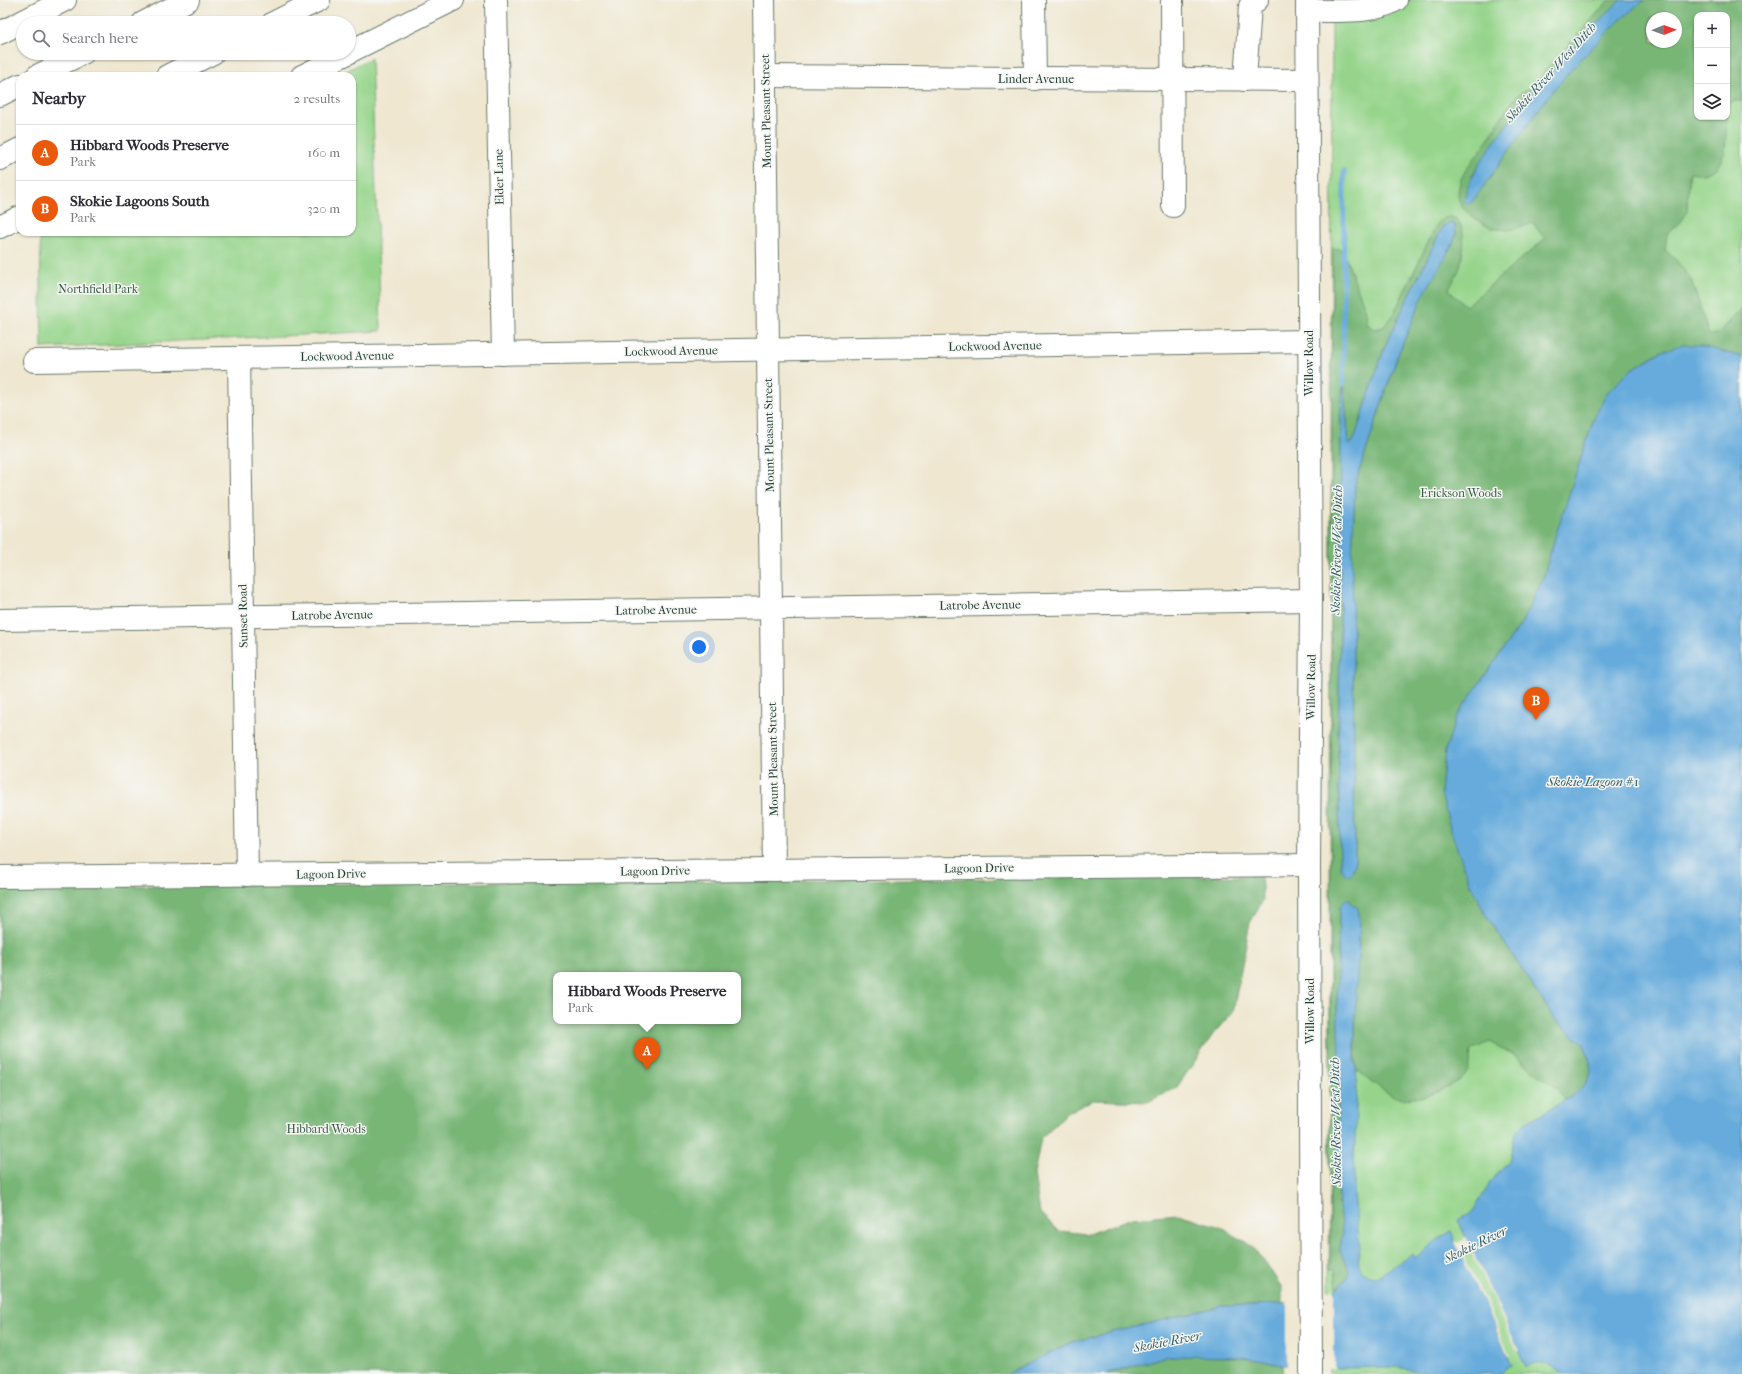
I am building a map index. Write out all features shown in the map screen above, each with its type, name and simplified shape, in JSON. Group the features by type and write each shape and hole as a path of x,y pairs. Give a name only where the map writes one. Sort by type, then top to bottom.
{"main road":[{"path":"33,16 65,0"},
{"path":"157,16 188,0"},
{"path":"287,16 320,0"},
{"path":"356,49 453,0"},
{"name":"Elder Lane","path":"496,0 502,354"},
{"name":"Mount Pleasant Street","path":"764,0 774,870"},
{"path":"1034,0 1035,79"},
{"path":"1172,0 1173,206"},
{"path":"1245,80 1250,6 1257,0"},
{"path":"1307,6 1375,8 1389,4 1396,0"},
{"name":"Willow Road","path":"1307,6 1312,600 1309,865 1311,1374"},
{"path":"0,33 16,25"},
{"path":"45,72 69,60"},
{"path":"175,72 199,60"},
{"path":"310,72 334,60"},
{"name":"Linder Avenue","path":"765,76 1307,80"},
{"path":"0,95 16,87"},
{"path":"0,159 16,151"},
{"path":"0,228 16,220"},
{"name":"Lockwood Avenue","path":"34,360 1309,341"},
{"name":"Sunset Road","path":"239,358 247,875"},
{"name":"Latrobe Avenue","path":"0,620 1312,600"},
{"name":"Lagoon Drive","path":"0,877 1309,865"}],"green space":[{"path":"1332,0 1742,0 1742,1374 1329,1374"},
{"name":"Erickson Woods","path":"1609,0 1621,0 1552,72 1508,124 1472,175 1472,202 1550,94 1576,64 1619,21 1644,0 1742,0 1742,101 1735,100 1730,103 1730,12 1694,12 1694,120 1727,120 1725,152 1717,168 1704,174 1690,172 1687,211 1680,222 1667,234 1665,250 1674,258 1691,279 1709,335 1718,334 1742,308 1742,357 1701,346 1660,352 1629,371 1607,393 1594,418 1543,579 1521,624 1457,715 1445,751 1441,793 1469,882 1488,918 1556,1021 1584,1044 1590,1061 1591,1073 1586,1083 1574,1095 1565,1100 1557,1089 1511,1053 1489,1042 1471,1050 1468,1071 1456,1083 1447,1088 1416,1098 1407,1099 1394,1097 1383,1090 1356,1069 1355,1016 1360,920 1358,908 1352,904 1339,917 1337,1004 1339,1054 1337,1185 1342,1234 1340,1251 1349,1270 1348,1277 1337,1289 1335,1269 1330,1269 1332,248 1338,249 1344,253 1365,308 1368,325 1375,329 1383,327 1392,317 1437,224 1441,220 1448,217 1456,219 1460,223 1462,229 1464,243 1459,270 1448,290 1466,306 1545,239 1533,223 1506,230 1487,226 1465,210 1460,204 1458,195 1461,179 1470,164 1484,146 1505,111 1513,100 1522,92 1531,87","holes":["1451,223 1455,225 1456,234 1452,245 1423,295 1397,358 1355,484 1352,560 1355,864 1351,875 1346,875 1341,868 1340,855 1338,739 1340,653 1341,411 1343,383 1349,444 1352,443 1355,437 1385,346 1443,226"]},
{"name":"Northfield Park","path":"371,58 381,331 42,348 40,236 356,236 356,72 344,72"},
{"name":"Hibbard Woods","path":"1261,876 1263,900 1250,923 1233,1012 1214,1033 1177,1087 1148,1102 1093,1100 1067,1113 1041,1138 1034,1174 1040,1213 1059,1231 1088,1234 1132,1218 1178,1214 1218,1226 1248,1243 1266,1263 1282,1288 1282,1304 1222,1306 1072,1342 1007,1374 0,1374 0,887"},
{"path":"1167,1356 1243,1357 1282,1365 1283,1374 1106,1374"}],"water":[{"path":"1621,0 1644,0 1619,21 1576,64 1550,94 1472,202 1468,204 1464,202 1470,182 1484,156 1505,127 1556,66"},
{"path":"1451,223 1455,225 1456,234 1452,245 1423,296 1397,357 1355,484 1352,560 1355,864 1351,875 1346,875 1341,868 1340,855 1338,739 1340,653 1341,411 1343,379 1349,444 1352,443 1355,437 1385,346 1443,226"},
{"name":"Skokie Lagoon #1","path":"1683,344 1701,346 1742,357 1742,1374 1564,1374 1550,1365 1542,1363 1532,1364 1526,1367 1471,1248 1461,1253 1512,1364 1506,1367 1500,1374 1429,1374 1394,1367 1340,1368 1282,1365 1243,1357 1167,1356 1106,1374 1007,1374 1072,1342 1222,1306 1282,1304 1319,1299 1339,1287 1348,1277 1349,1270 1340,1251 1342,1234 1337,1185 1339,1054 1337,1004 1339,917 1340,906 1346,900 1350,900 1352,904 1358,908 1360,920 1355,1016 1357,1083 1354,1195 1360,1248 1357,1262 1362,1271 1367,1275 1373,1277 1381,1276 1384,1272 1413,1254 1415,1258 1440,1238 1451,1232 1457,1245 1467,1240 1458,1220 1470,1214 1476,1207 1490,1182 1509,1162 1515,1134 1525,1123 1574,1095 1586,1083 1591,1073 1590,1061 1584,1044 1556,1021 1488,918 1469,882 1450,828 1441,793 1445,751 1457,715 1521,624 1543,579 1594,418 1607,393 1629,371 1660,352"}],"pier":[{"path":"1464,1237 1466,1237 1519,1351 1517,1351 1470,1250 1463,1254 1510,1355 1508,1355 1455,1242 1457,1241 1458,1243 1465,1239"},
{"path":"1334,1288 1334,1369 1287,1367 1287,1301 1318,1297"}],"waterway":[{"path":"1343,384 1344,171"}],"place":[{"name":"Skokie Lagoons South","path":"1536,720"},
{"name":"Hibbard Woods Preserve","path":"647,1070"}],"water label":[{"name":"Skokie River West Ditch","path":"1550,72"},
{"name":"Skokie River West Ditch","path":"1336,550"},
{"name":"Skokie River West Ditch","path":"1335,1122"},
{"name":"Skokie River","path":"1475,1244"},
{"name":"Skokie River","path":"1167,1341"}]}
